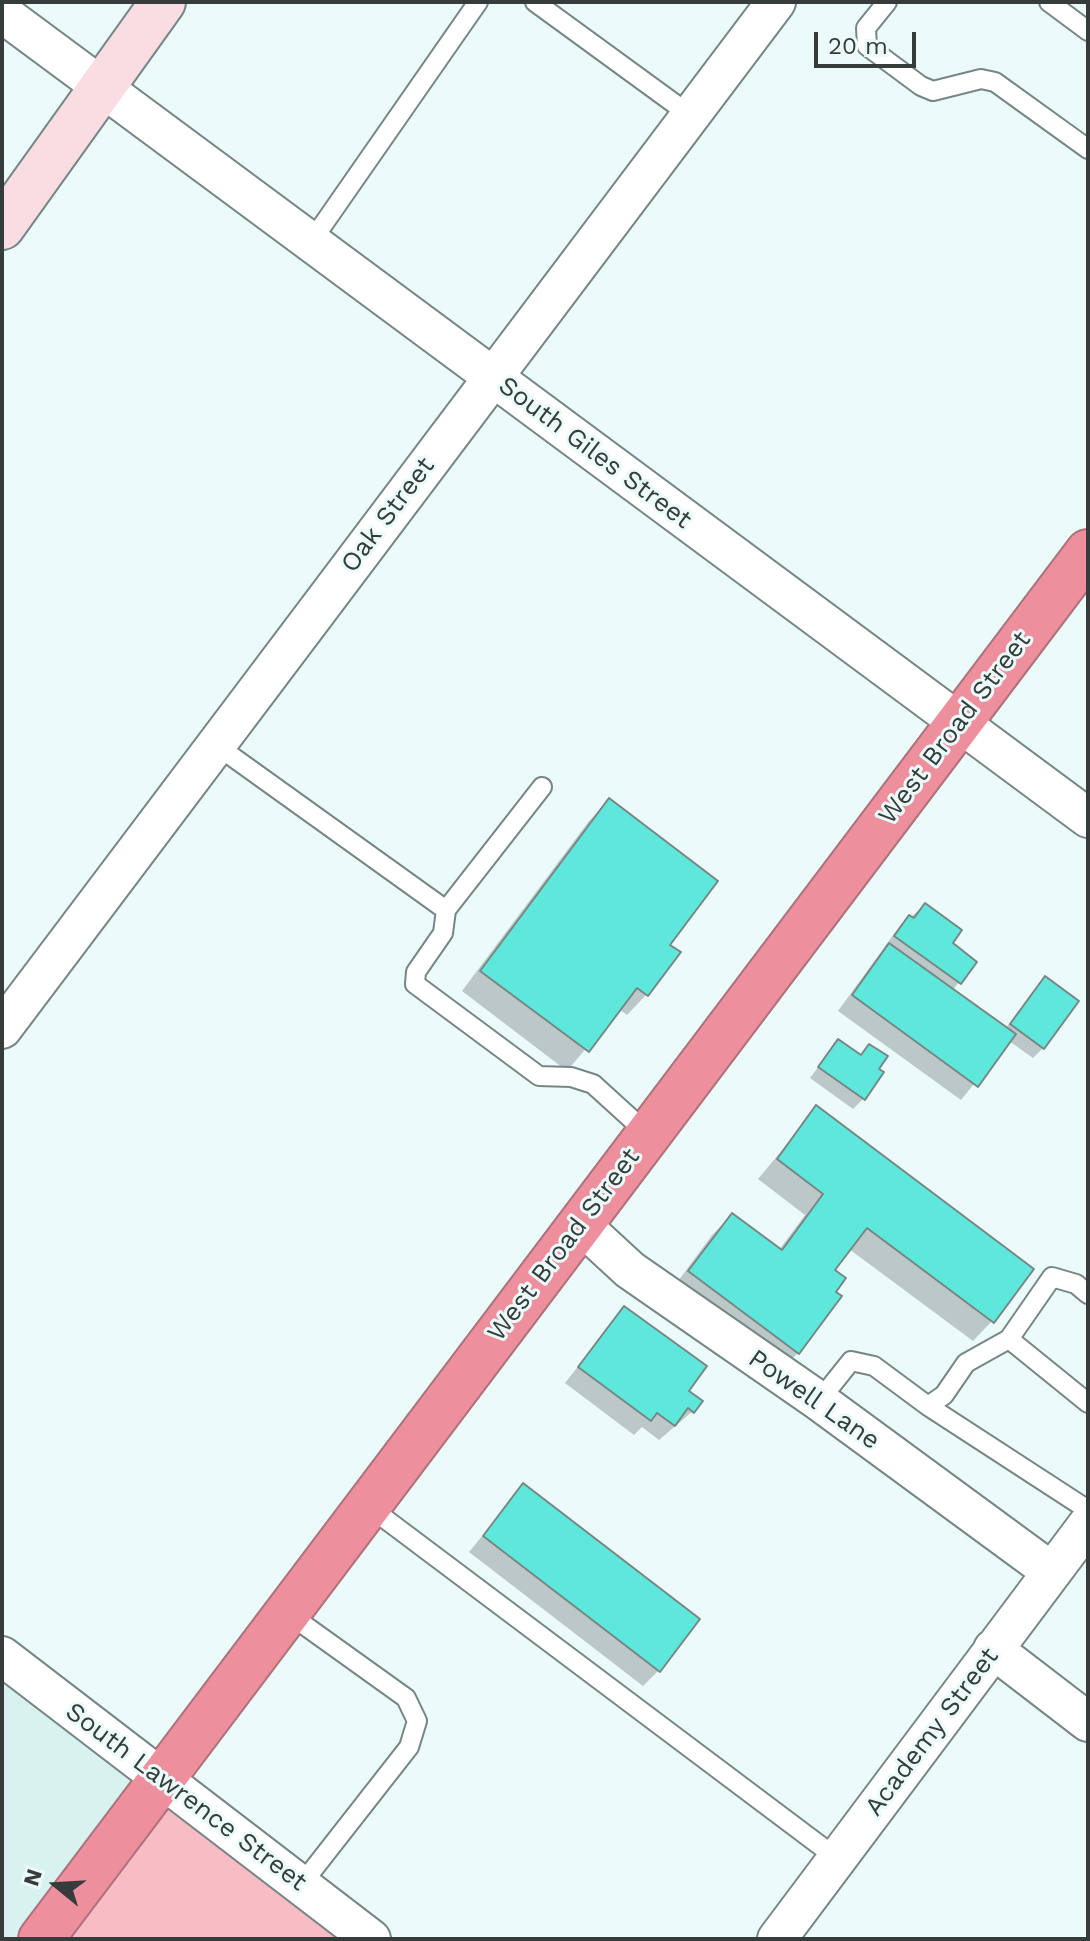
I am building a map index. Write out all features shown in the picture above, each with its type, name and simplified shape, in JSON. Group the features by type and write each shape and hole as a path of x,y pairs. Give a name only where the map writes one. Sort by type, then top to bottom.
{"highway":[{"name":"West Broad Street","path":"41,1939 1088,552"}],"street":[{"path":"2,227 163,2"},
{"name":"Oak Street","path":"2,1029 776,2"},
{"name":"South Giles Street","path":"2,13 1088,818"},
{"name":"Powell Lane","path":"580,1224 641,1278 819,1401 1052,1572"},
{"name":"Academy Street","path":"777,1939 1088,1524"},
{"path":"993,1649 1088,1722"},
{"name":"South Lawrence Street","path":"2,1656 371,1939"}],"lane":[{"path":"311,242 478,2"},
{"path":"535,2 690,115"},
{"path":"887,2 866,28 864,38 867,46 910,78 933,91 981,79 995,82 1088,149"},
{"path":"1049,2 1088,31"},
{"path":"216,745 446,910"},
{"path":"542,787 446,910 443,933 416,972 415,984 539,1076 571,1077 593,1084 648,1134"},
{"path":"928,1406 944,1395 966,1363 1009,1339 1052,1277 1076,1284 1088,1294"},
{"path":"1009,1339 1088,1403"},
{"path":"819,1401 851,1361 874,1366 928,1406 1088,1510"},
{"path":"366,1505 838,1859"},
{"path":"286,1612 406,1698 417,1721 409,1747 301,1885"}],"shaded area":[{"path":"2,1663 161,1779 39,1939 2,1939"},
{"path":"161,1779 371,1939 41,1939"}],"building":[{"path":"609,798 718,881 670,945 681,952 648,996 637,988 589,1052 480,971"},
{"path":"925,903 962,930 953,943 977,962 961,984 894,936 909,915 914,918"},
{"path":"889,943 1016,1034 978,1087 852,995"},
{"path":"1045,976 1079,1001 1044,1049 1010,1024"},
{"path":"838,1039 861,1055 869,1044 888,1056 879,1069 884,1072 865,1100 818,1067"},
{"path":"816,1105 1034,1269 994,1323 867,1228 835,1270 846,1278 836,1292 842,1296 799,1354 688,1271 732,1213 782,1250 823,1194 777,1159"},
{"path":"624,1306 707,1366 689,1391 703,1401 694,1413 688,1408 675,1426 657,1413 651,1421 578,1367"},
{"path":"523,1483 700,1619 660,1672 483,1536"}]}
